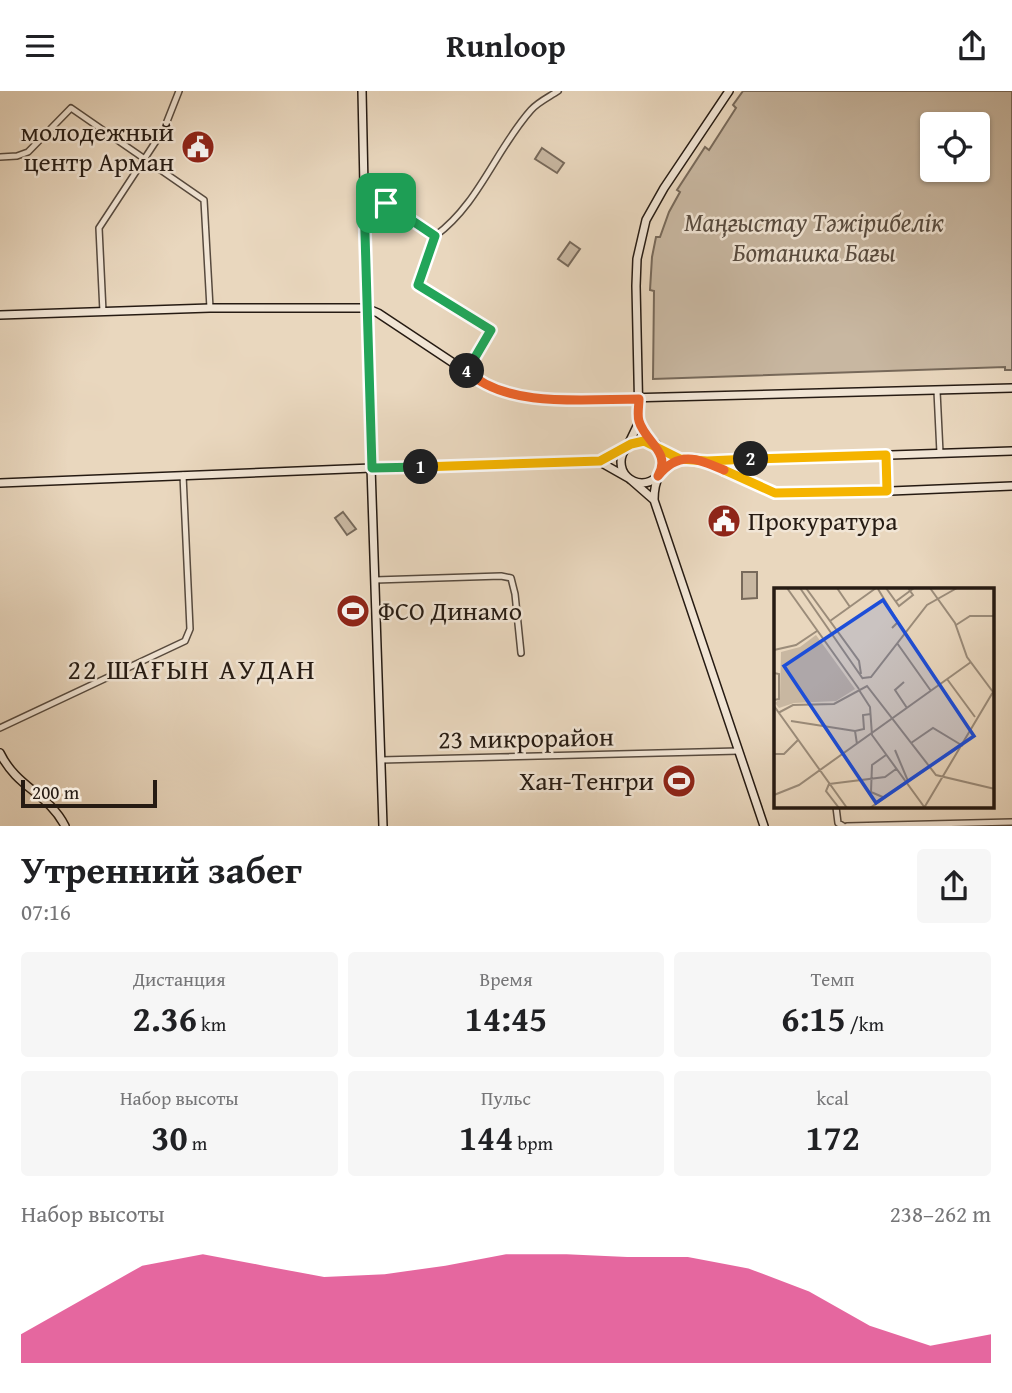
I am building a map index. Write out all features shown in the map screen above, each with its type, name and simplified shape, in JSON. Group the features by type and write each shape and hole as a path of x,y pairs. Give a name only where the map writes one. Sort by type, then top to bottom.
{"main road":[{"path":"362,91 366,308 383,826"},
{"path":"654,500 630,479 622,469 621,462 639,422 637,259 646,219 729,91"},
{"path":"0,315 210,308 366,308 378,313 485,384 506,392 548,400 1012,388"},
{"path":"639,422 662,458 654,500 764,826"},
{"path":"0,483 600,461 637,442 651,443 680,459 707,461 1012,451"},
{"path":"600,461 641,483 653,480 667,464 680,459"},
{"path":"707,461 775,493 1012,486"},
{"path":"0,753 13,775 52,806 65,826"}],"street":[{"path":"103,312 99,227 164,129 179,91"},
{"path":"467,372 491,330 418,285 435,236 465,207 531,110 558,91"},
{"path":"0,156 17,156 28,152 71,108 204,200 210,308"},
{"path":"364,200 381,200 435,236"},
{"path":"937,391 940,453"},
{"path":"886,455 887,491"},
{"path":"0,728 186,641 190,629 183,475"},
{"path":"375,580 501,576 511,579 521,653"},
{"name":"23 микрорайон","path":"381,760 738,750"},
{"path":"836,809 838,823 845,826 1012,822"}],"green space":[{"name":"Маңғыстау Тәжірибелік Ботаника Бағы","path":"743,91 1012,91 1012,370 1005,370 1005,367 653,379 654,291 650,290 656,237 660,237 680,192 677,190 705,147 709,150 736,108 733,105"},
{"path":"542,148 564,163 557,173 535,159"},
{"path":"570,242 580,249 568,266 558,259"},
{"path":"343,512 356,529 347,535 335,518"},
{"path":"742,572 757,572 757,598 742,599"}],"place":[{"name":"молодежный центр Арман","path":"198,147"},
{"name":"Прокуратура","path":"724,521"},
{"name":"ФСО Динамо","path":"353,611"},
{"name":"Хан-Тенгри","path":"679,781"}],"district":[{"name":"22 ШАҒЫН АУДАН","path":"192,669"}],"route":[{"path":"386,203 381,200 364,200 372,468 600,461 631,444 644,441 651,443 657,447 680,459 707,461 886,455 887,491 775,493 707,461 680,459 667,464 658,476 663,464 662,458 657,447 639,422 639,399 548,400 506,392 485,384 467,372 491,330 418,285 435,236 386,203"}]}
